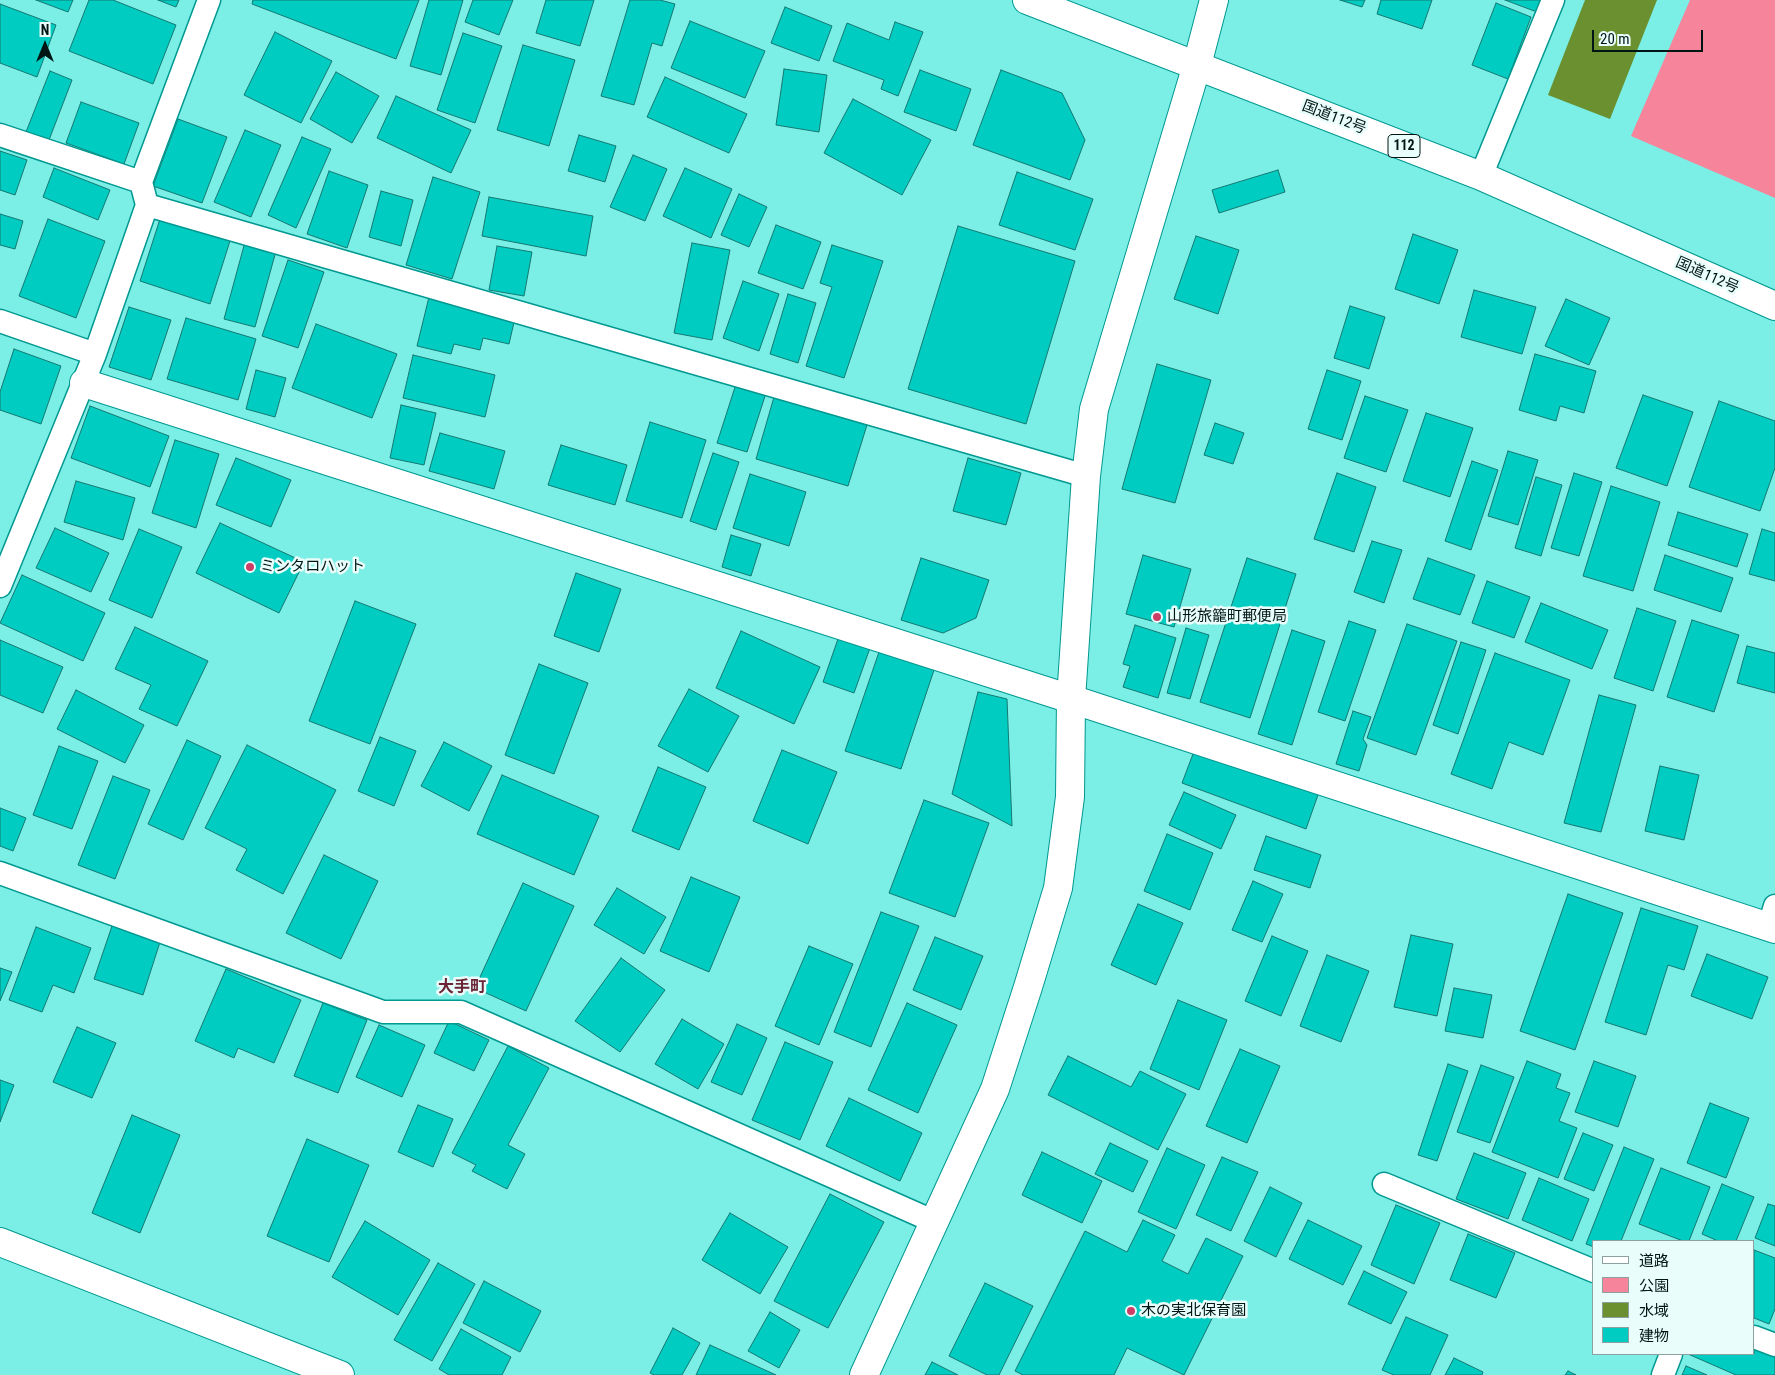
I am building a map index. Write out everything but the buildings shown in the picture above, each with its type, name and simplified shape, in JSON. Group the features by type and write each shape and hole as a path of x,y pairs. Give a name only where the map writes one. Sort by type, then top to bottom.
{"main road":[{"name":"国道112号","path":"1027,0 1481,176 1775,306"},
{"path":"864,1375 995,1088 1058,888 1070,797 1071,700 1086,476 1094,409 1197,65 1214,0"},
{"path":"84,384 1071,700 1773,921"},
{"path":"0,1242 340,1375"}],"lane":[{"path":"0,586 96,354 147,205 141,182 209,0"},
{"path":"1481,176 1554,0"},
{"path":"0,135 141,182"},
{"path":"147,205 1086,476"},
{"path":"0,321 96,354"},
{"path":"0,872 383,1012 461,1012 935,1222"},
{"path":"1384,1184 1592,1270"},
{"path":"1755,1337 1775,1345"},
{"path":"1663,1375 1671,1355"}],"green space":[{"path":"1690,0 1775,0 1775,198 1631,136"}],"water":[{"path":"1585,0 1657,0 1610,119 1548,95"}],"place":[{"name":"ミンタロハット","path":"250,567"},
{"name":"山形旅籠町郵便局","path":"1157,617"},
{"name":"木の実北保育園","path":"1131,1311"}],"district":[{"name":"大手町","path":"462,988"}]}
